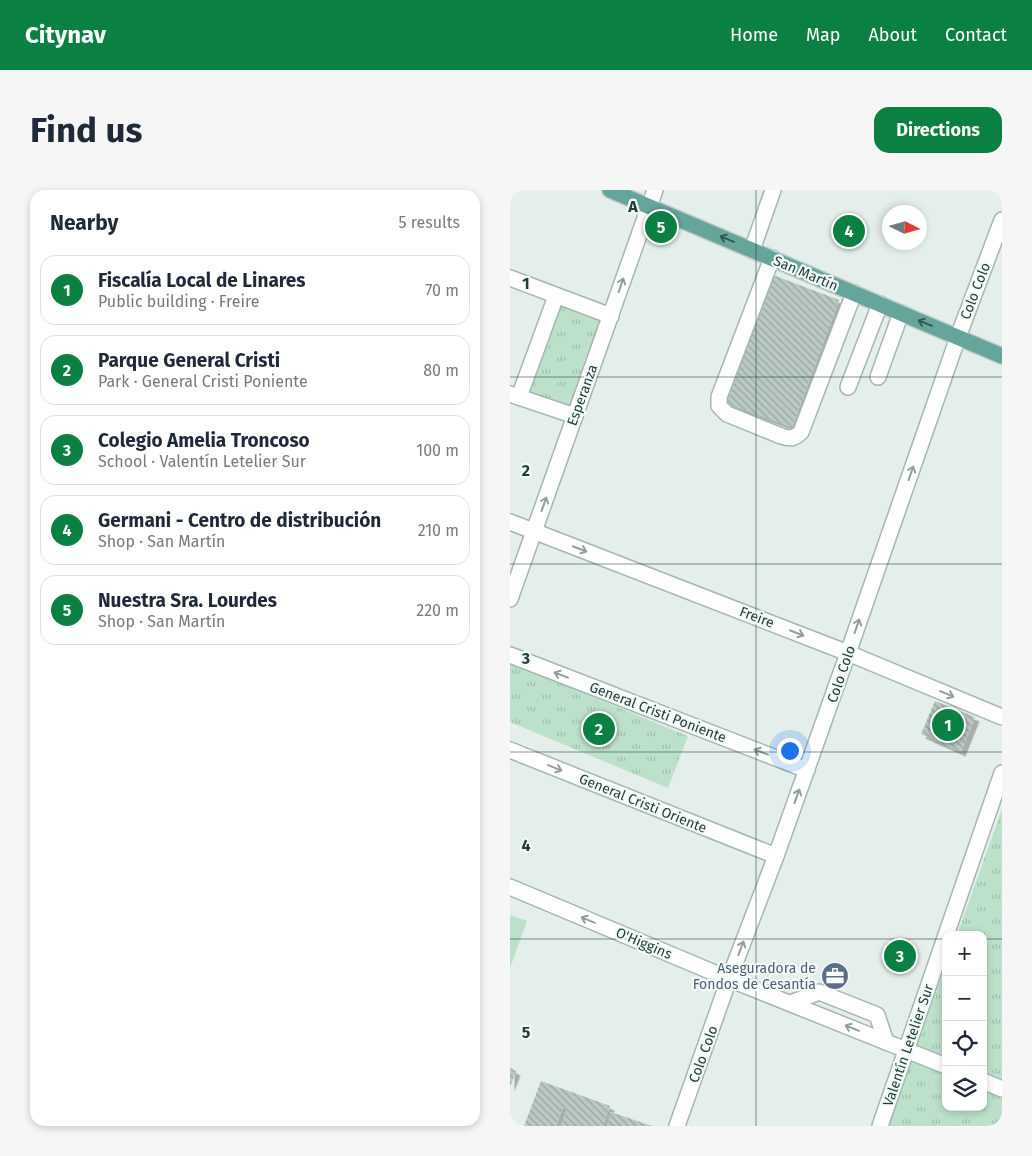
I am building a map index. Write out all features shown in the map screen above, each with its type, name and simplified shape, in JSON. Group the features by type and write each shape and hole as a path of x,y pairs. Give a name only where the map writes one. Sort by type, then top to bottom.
{"main road":[{"name":"San Martín","path":"610,190 1002,356"}],"street":[{"name":"Esperanza","path":"510,600 655,190"},
{"path":"752,250 774,190"},
{"name":"Colo Colo","path":"677,1126 807,770 958,337 1002,220"},
{"path":"772,258 719,397 719,406 727,414 781,436 796,437 801,432 854,293"},
{"path":"510,278 610,316"},
{"path":"556,296 514,395 575,416"},
{"path":"848,387 880,304"},
{"path":"878,377 901,313"},
{"name":"Freire","path":"510,522 848,652 1002,717"},
{"name":"General Cristi Poniente","path":"510,655 807,770"},
{"name":"General Cristi Oriente","path":"510,750 776,856"},
{"name":"Valentín Letelier Sur","path":"947,931 1002,773"},
{"name":"O'Higgins","path":"510,887 730,979 942,1064"},
{"name":"Valentín Letelier Sur","path":"880,1126 942,946"},
{"path":"790,1003 819,992 877,1015 886,1042"},
{"path":"987,1083 1002,1089"}],"green space":[{"path":"558,301 606,317 573,413 523,394"},
{"path":"510,663 688,736 668,788 510,722"},
{"path":"1002,809 1002,1126 888,1126 942,976 942,1111 987,1111 987,931 958,931"},
{"path":"510,915 527,921 510,968"}],"building":[{"path":"773,275 839,300 792,427 726,403"},
{"path":"935,701 975,717 961,752 921,734"},
{"path":"510,1068 516,1071 510,1087"},
{"path":"541,1081 610,1106 603,1126 561,1126 567,1108 563,1107 556,1126 524,1126"},
{"path":"611,1112 652,1126 607,1126"}],"place":[{"name":"Nuestra Sra. Lourdes","path":"661,227"},
{"name":"Germani - Centro de distribución","path":"849,231"},
{"name":"Fiscalía Local de Linares","path":"948,725"},
{"name":"Parque General Cristi","path":"599,729"},
{"name":"Colegio Amelia Troncoso","path":"900,956"},
{"name":"Aseguradora de Fondos de Cesantía","path":"835,976"}]}
